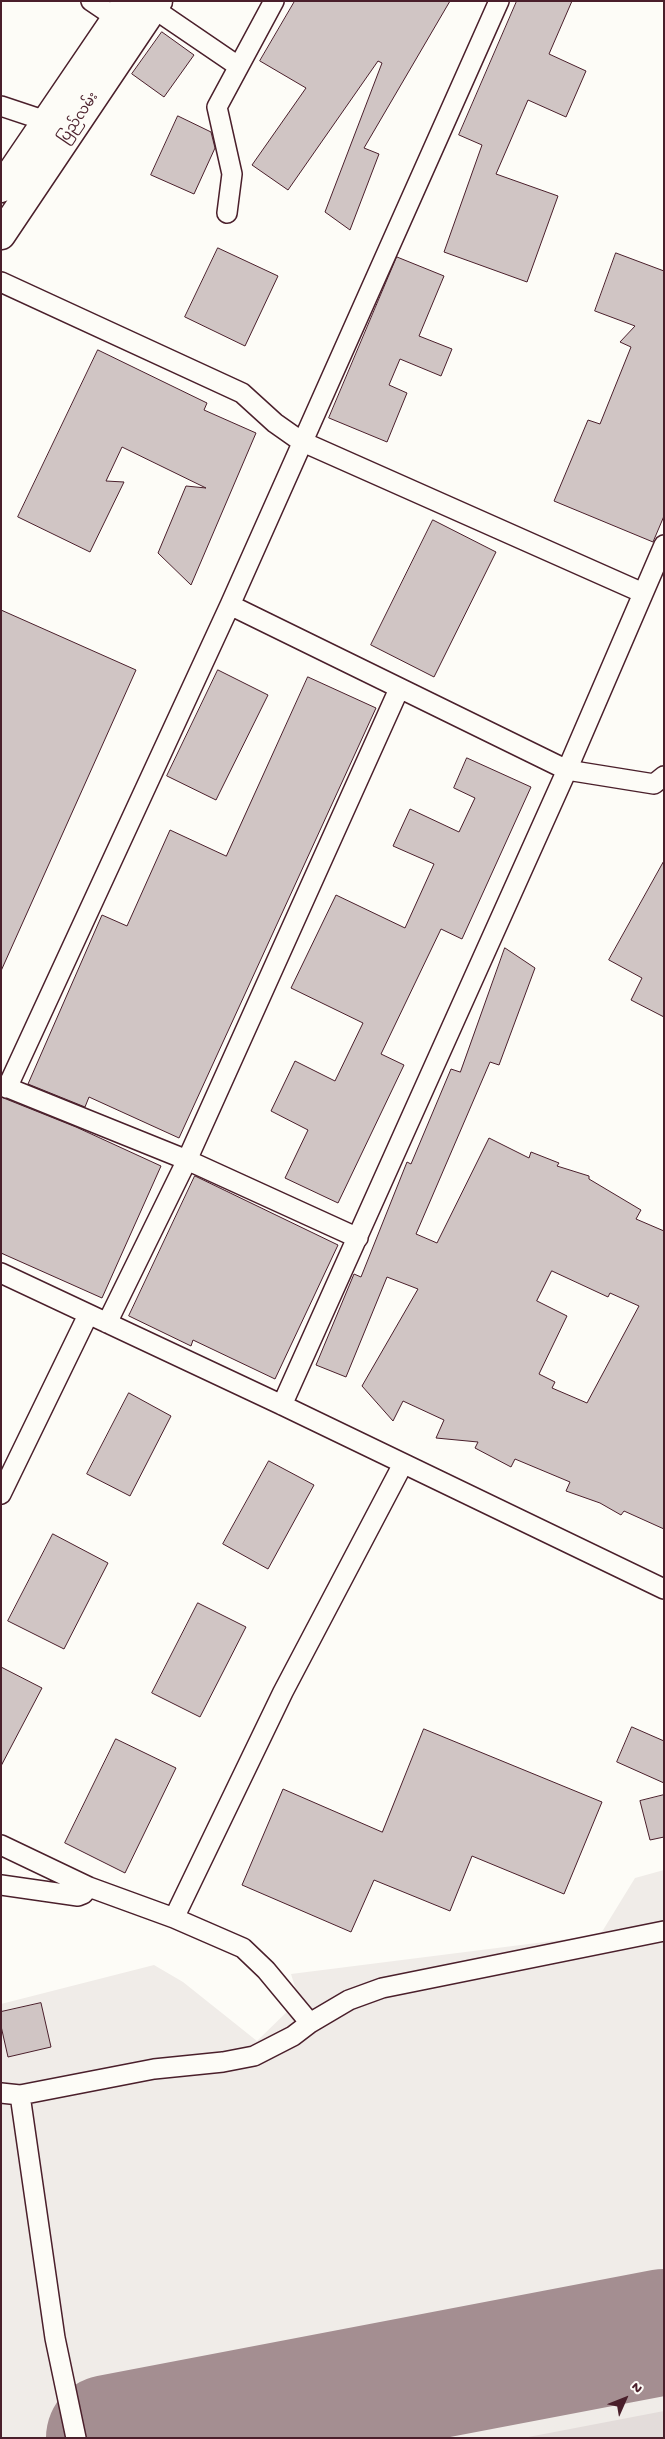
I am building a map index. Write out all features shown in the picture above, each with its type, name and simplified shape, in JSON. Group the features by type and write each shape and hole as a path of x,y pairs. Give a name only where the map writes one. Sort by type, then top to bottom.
{"highway":[{"name":"ပြည်လမ်း","path":"1,188 46,121 127,17 152,3"},
{"name":"ပြည်လမ်း","path":"1,236 67,138 127,17"}],"street":[{"path":"91,1 127,17"},
{"path":"227,213 232,174 217,107 274,1"},
{"path":"358,1238 187,1160 4,1086 230,605 499,1"},
{"path":"152,3 238,66"},
{"path":"1,106 46,121 67,138"},
{"path":"1,282 242,393 275,423 302,442 643,593"},
{"path":"282,1405 567,770 664,545"},
{"path":"230,605 567,770 654,784 664,776"},
{"path":"108,1323 187,1160 399,689"},
{"path":"1,1273 88,1316 108,1323 282,1405 664,1589"},
{"path":"1,1494 88,1316"},
{"path":"174,1918 283,1692 403,1464"},
{"path":"1,1845 89,1887 174,1918 243,1948 266,1970 310,2023"},
{"path":"1,1886 78,1896 83,1894 89,1887"},
{"path":"1,2093 20,2095 71,2087 154,2069 223,2062 254,2056 292,2036 349,2000 382,1988 664,1930"},
{"path":"20,2095 55,2338 76,2438"}],"shaded area":[{"path":"664,1870 664,2438 1,2438 1,2004 154,1965 183,1982 257,2041 299,2000 291,1974 600,1935 635,1878"},
{"path":"664,2411 664,2438 523,2438"}],"building":[{"path":"295,1 450,1 364,148 379,154 350,230 325,212 382,63 378,61 288,190 252,165 306,88 260,61"},
{"path":"517,1 572,1 549,54 586,71 566,117 528,100 496,174 558,196 527,282 444,252 482,145 459,135"},
{"path":"162,32 194,55 164,97 132,74"},
{"path":"178,116 211,132 215,148 194,194 151,175"},
{"path":"218,248 278,276 245,346 185,317"},
{"path":"616,253 664,271 664,516 653,542 554,501 588,420 600,424 631,347 620,342 635,326 595,311"},
{"path":"397,257 444,276 419,336 452,349 441,376 400,359 389,385 407,393 387,442 329,418"},
{"path":"98,350 207,403 204,410 256,433 191,585 158,553 186,486 206,488 122,447 106,481 124,482 90,552 18,517"},
{"path":"433,520 496,552 434,677 371,645"},
{"path":"1,610 136,670 1,971"},
{"path":"218,670 268,695 216,800 167,776"},
{"path":"308,677 376,708 179,1138 89,1097 85,1107 28,1084 102,915 127,926 170,830 226,856"},
{"path":"467,758 531,787 462,939 441,929 381,1054 404,1065 338,1203 285,1178 308,1130 271,1111 295,1061 335,1081 363,1023 291,988 336,895 405,928 434,864 393,846 410,809 459,832 475,798 454,788"},
{"path":"664,861 664,1017 631,1000 642,978 609,960"},
{"path":"505,948 535,968 499,1065 490,1062 416,1234 437,1243 489,1138 529,1158 531,1152 559,1163 557,1166 589,1176 589,1179 641,1210 636,1219 664,1231 664,1529 624,1511 621,1515 600,1503 566,1491 570,1482 515,1459 511,1467 475,1448 478,1442 436,1438 444,1420 403,1401 393,1421 362,1386 418,1289 387,1277 346,1377 316,1365 354,1274 361,1277 407,1162 411,1164 451,1069 460,1072","holes":["552,1271 608,1297 610,1293 639,1306 587,1403 552,1388 555,1382 539,1374 567,1316 537,1301"]},
{"path":"1,1097 76,1127 161,1166 102,1298 1,1253"},
{"path":"195,1176 338,1245 275,1379 193,1340 191,1346 129,1316"},
{"path":"129,1393 171,1416 130,1496 87,1474"},
{"path":"269,1461 314,1485 268,1569 223,1544"},
{"path":"53,1534 108,1563 64,1649 8,1621"},
{"path":"198,1603 246,1627 200,1717 152,1693"},
{"path":"1,1667 42,1688 1,1766"},
{"path":"632,1727 664,1741 664,1783 617,1762"},
{"path":"424,1729 602,1802 564,1894 472,1856 450,1911 374,1880 351,1932 242,1885 283,1789 382,1832"},
{"path":"116,1739 176,1768 125,1873 65,1843"},
{"path":"664,1795 664,1837 650,1840 640,1801"},
{"path":"41,2003 51,2047 8,2057 1,2026 1,2012"}],"runway":[{"path":"109,2438 664,2332"}]}
